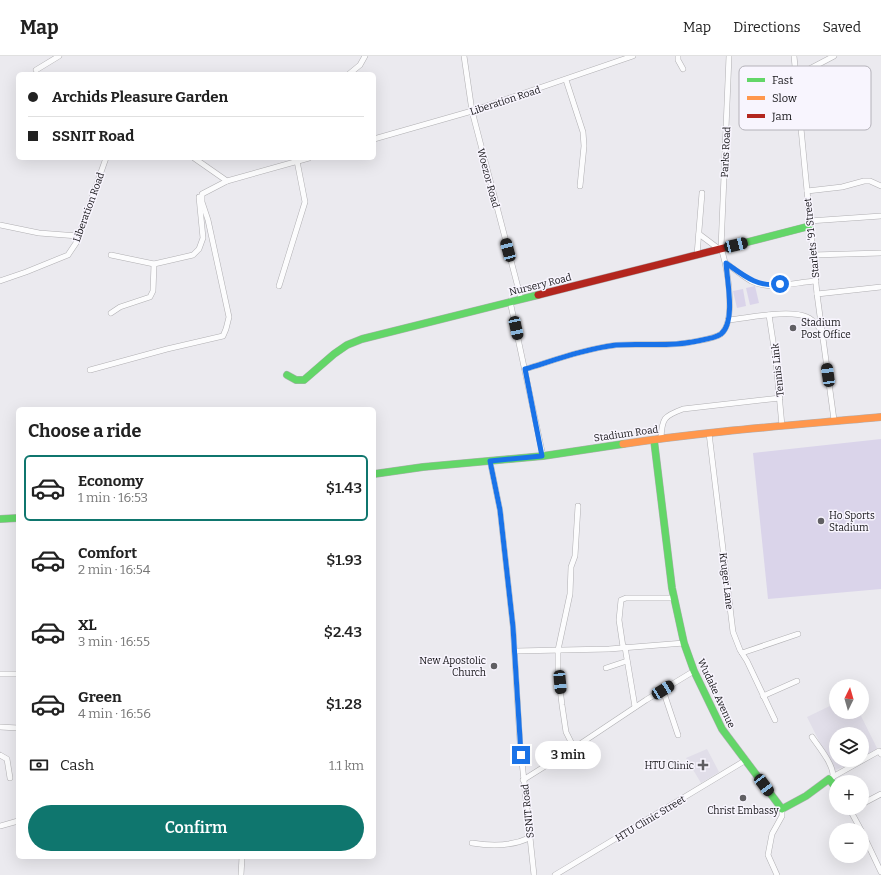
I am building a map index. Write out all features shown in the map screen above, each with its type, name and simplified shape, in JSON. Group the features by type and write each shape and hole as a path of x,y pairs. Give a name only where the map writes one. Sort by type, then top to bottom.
{"street":[{"path":"36,70 59,56"},
{"path":"351,72 360,65 365,56"},
{"name":"Woezor Road","path":"464,56 472,111 521,299"},
{"name":"Liberation Road","path":"376,138 472,111 633,56"},
{"path":"678,56 678,60 683,69"},
{"name":"Parks Road","path":"720,249 728,56"},
{"name":"Starlets '91 Street","path":"794,56 795,66"},
{"path":"815,66 834,56"},
{"path":"566,80 583,132 584,146 580,186"},
{"name":"Starlets '91 Street","path":"801,130 817,294 834,420"},
{"name":"Liberation Road","path":"0,281 68,255 72,250 78,236 105,160"},
{"path":"197,160 227,181"},
{"path":"111,254 154,264 193,255 199,249 203,238 199,202 199,197 202,194 227,181 303,160"},
{"path":"279,286 305,202 297,162"},
{"path":"807,191 842,187 864,181 870,181 881,186"},
{"path":"697,255 702,193"},
{"path":"90,370 167,349 223,336 229,317 208,220 202,202 202,194"},
{"path":"810,223 881,216"},
{"name":"Nursery Road","path":"287,375 296,380 304,380 334,354 347,345 362,339 697,255 810,223"},
{"path":"0,225 39,232 78,236"},
{"path":"525,369 589,349 617,345 685,343 722,334 728,320 729,305 726,263 720,249 698,234"},
{"path":"813,255 881,253"},
{"path":"726,263 752,281 761,284 772,286 816,281"},
{"path":"110,313 120,307 150,297 153,291 154,264"},
{"path":"817,294 881,287"},
{"path":"510,302 542,456"},
{"path":"728,320 769,315 795,314 812,319 822,330"},
{"name":"Tennis Link","path":"769,315 780,398 782,426"},
{"path":"658,439 662,424 670,414 683,409 780,398"},
{"name":"Stadium Road","path":"376,474 542,456 709,433 834,420 881,417"},
{"name":"Kruger Lane","path":"709,433 733,632 775,720"},
{"name":"Wudake Avenue","path":"658,439 674,598 684,643 694,671 722,729 782,809"},
{"name":"SSNIT Road","path":"490,461 501,518 516,651 520,743 534,875"},
{"path":"574,748 566,732 558,671 558,650 570,594 571,567 575,556 578,506"},
{"path":"0,519 16,518"},
{"path":"635,707 619,620 621,600 626,598 674,598"},
{"path":"742,653 798,634"},
{"path":"516,651 598,649 684,643"},
{"path":"606,668 627,661"},
{"path":"523,780 635,707 694,671"},
{"path":"0,674 16,674"},
{"path":"763,696 797,681"},
{"path":"663,690 678,735"},
{"path":"0,727 16,728"},
{"path":"812,737 833,771 832,775"},
{"path":"836,775 880,751 881,754"},
{"path":"0,755 7,759 10,778"},
{"name":"HTU Clinic Street","path":"555,875 746,760"},
{"path":"777,875 768,855 772,834 782,816 782,809 806,796 829,779"},
{"path":"869,800 881,794"},
{"path":"0,826 16,822"},
{"path":"472,843 493,845 518,842 530,838"},
{"path":"869,846 881,872"},
{"path":"241,875 242,859"}],"shaded area":[{"path":"755,286 759,303 750,305 746,288"},
{"path":"743,289 746,306 737,308 733,291"},
{"name":"Ho Sports Stadium","path":"881,439 881,589 768,599 753,453"},
{"path":"829,706 829,719 862,719 866,727 829,727 829,761 807,717"},
{"path":"869,732 878,750 869,754"},
{"name":"HTU Clinic","path":"707,749 719,772 701,783 686,758"},
{"path":"832,767 842,767 834,771"}],"traffic: fast":[{"path":"732,246 810,226"},
{"path":"287,375 296,380 304,380 334,354 347,345 362,339 538,295"},
{"path":"654,440 672,588 684,643 694,671 722,729 782,809 806,796 829,779"},
{"path":"376,474 423,467 543,456 623,444"},
{"path":"0,519 16,518"}],"traffic: slow":[{"path":"623,444 720,432 881,417"}],"traffic: jam":[{"path":"538,295 732,246"}],"place":[{"name":"Stadium Post Office","path":"793,328"},
{"name":"Ho Sports Stadium","path":"821,521"},
{"name":"New Apostolic Church","path":"494,666"},
{"name":"HTU Clinic","path":"703,765"},
{"name":"Christ Embassy","path":"743,798"}],"route":[{"path":"521,755 516,651 500,510 490,461 542,456 525,369 589,349 617,345 685,343 722,334 728,320 729,305 726,263 752,281 772,286 780,284"}]}
